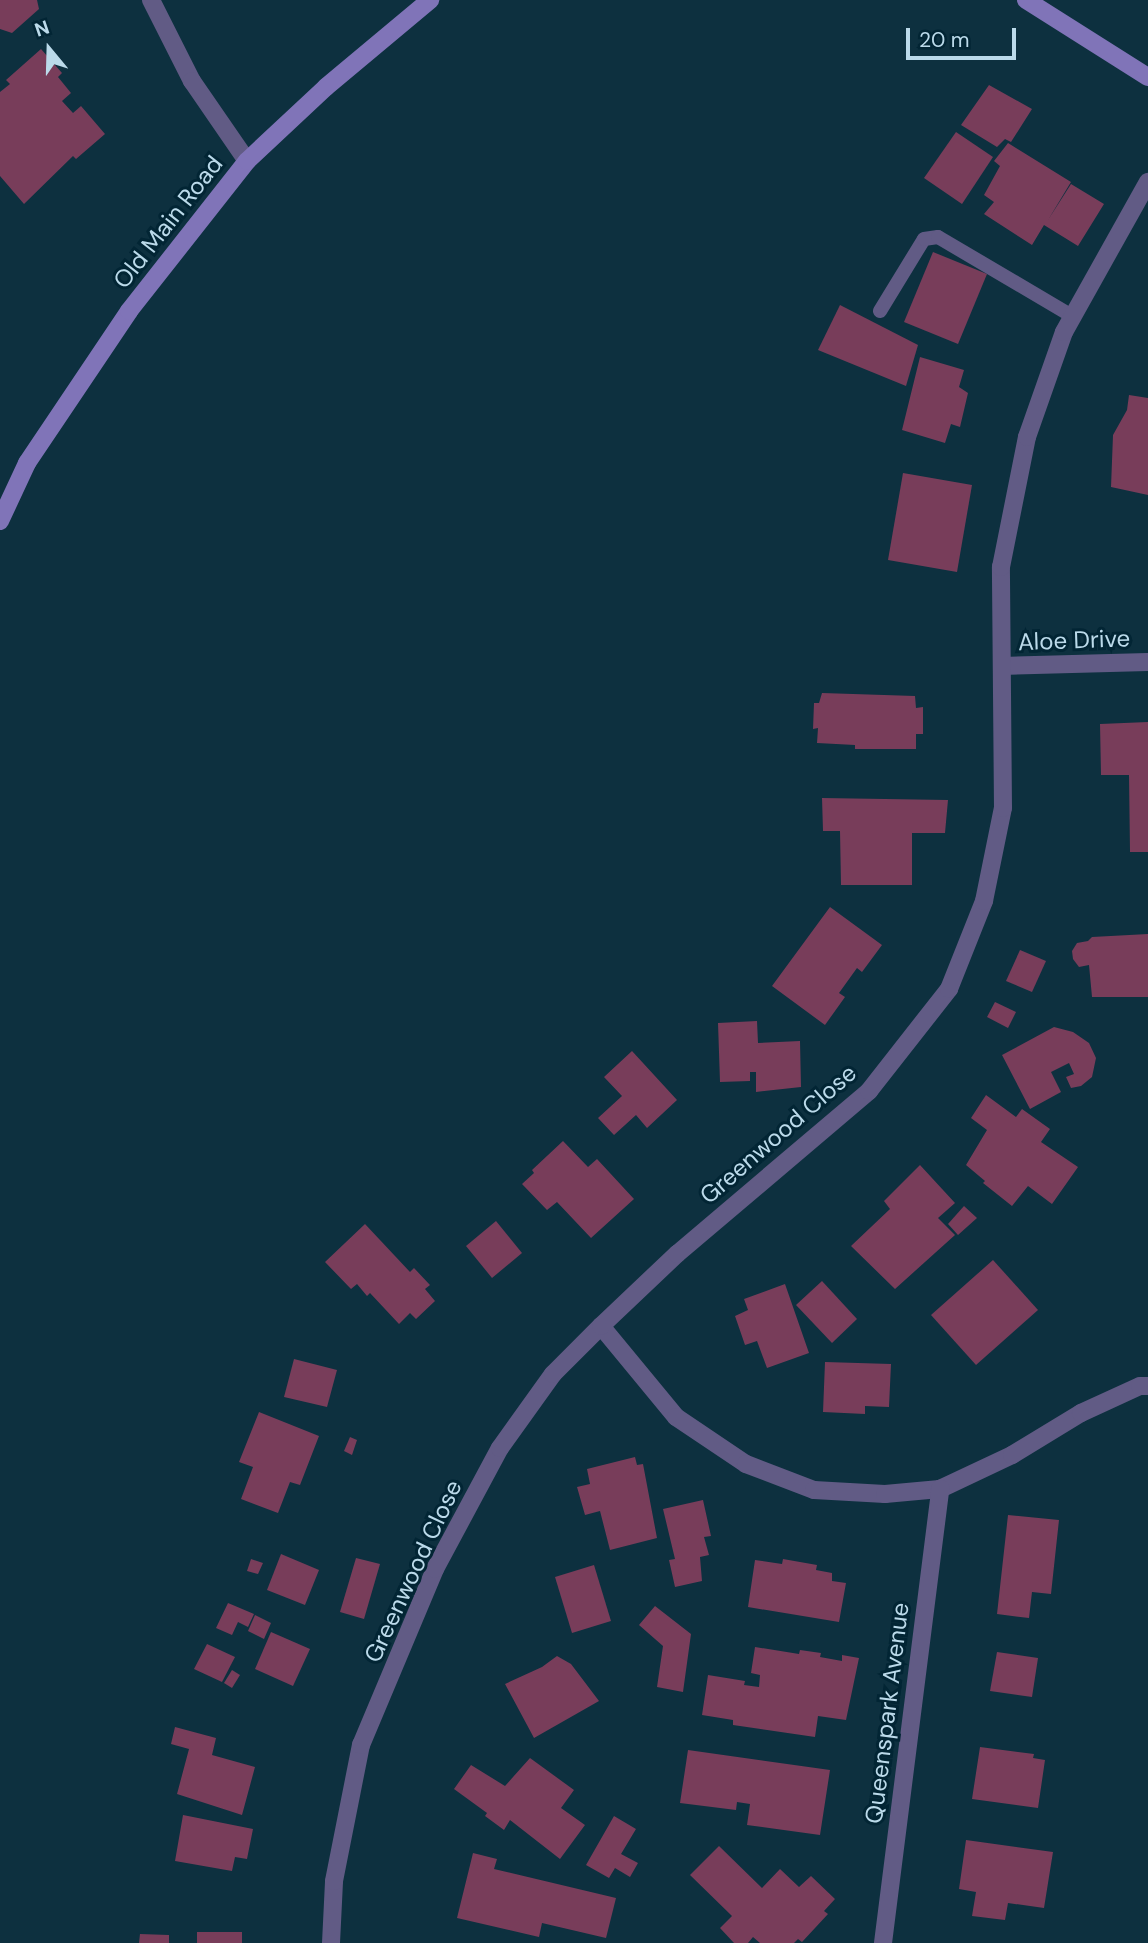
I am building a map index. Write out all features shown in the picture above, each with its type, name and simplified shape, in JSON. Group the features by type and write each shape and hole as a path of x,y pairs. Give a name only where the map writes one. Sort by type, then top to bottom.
{"street":[{"path":"151,0 192,81 247,161"},
{"name":"Old Main Road","path":"0,521 27,463 129,311 247,161 326,87 430,0"},
{"path":"1026,0 1148,77"},
{"name":"Greenwood Close","path":"331,1943 334,1881 361,1745 435,1569 500,1448 553,1374 601,1326 677,1254 869,1091 949,989 984,901 1003,808 1001,567 1027,437 1072,316 1148,182"},
{"name":"Aloe Drive","path":"1002,666 1148,662"},
{"path":"601,1326 676,1417 746,1465 814,1490 885,1494 940,1489 1012,1455 1082,1413 1140,1386 1148,1386"},
{"name":"Queenspark Avenue","path":"883,1943 940,1489"}],"lane":[{"path":"880,311 924,239 938,237 1072,316"}],"building":[{"path":"0,0 37,0 39,9 12,33 0,29"},
{"path":"41,49 62,73 58,77 71,93 62,101 73,113 81,106 105,134 76,159 73,156 24,204 0,176 0,92 10,84 6,80"},
{"path":"989,85 1032,109 1011,142 1005,139 997,147 961,125"},
{"path":"956,132 993,157 962,204 924,178"},
{"path":"1008,143 1071,182 1048,220 1071,184 1104,204 1078,246 1044,225 1032,245 984,214 994,202 984,195 1000,166 994,161"},
{"path":"933,252 987,274 958,344 904,322"},
{"path":"840,305 918,345 906,386 818,350"},
{"path":"920,357 964,370 959,387 968,393 960,427 951,424 945,443 902,430"},
{"path":"1129,395 1148,398 1148,495 1111,487 1113,435 1127,410"},
{"path":"903,473 972,485 957,572 888,560"},
{"path":"822,693 915,696 916,708 923,707 923,734 916,734 916,749 855,749 855,745 817,743 818,728 813,729 814,703 819,703"},
{"path":"1148,722 1148,852 1130,852 1129,775 1101,775 1100,724"},
{"path":"822,798 948,800 945,833 912,833 912,885 841,885 840,831 823,831"},
{"path":"830,907 882,945 862,972 857,968 839,993 845,997 825,1025 772,986"},
{"path":"1148,934 1148,997 1092,997 1089,965 1079,967 1073,959 1072,951 1077,943 1088,941 1092,937"},
{"path":"1020,950 1046,961 1032,992 1006,981"},
{"path":"995,1002 1016,1012 1008,1028 987,1017"},
{"path":"757,1021 758,1043 800,1041 801,1087 756,1092 756,1072 750,1072 750,1081 720,1082 718,1023"},
{"path":"1054,1027 1073,1032 1089,1043 1096,1058 1092,1077 1081,1086 1071,1088 1066,1077 1074,1074 1069,1063 1051,1072 1061,1092 1030,1109 1002,1055"},
{"path":"632,1051 677,1100 647,1128 636,1115 614,1135 598,1118 622,1096 604,1077"},
{"path":"986,1095 1016,1117 1022,1109 1050,1129 1041,1142 1078,1167 1052,1204 1028,1186 1012,1206 983,1183 985,1181 966,1165 987,1130 971,1118"},
{"path":"563,1141 588,1167 597,1159 634,1199 591,1238 557,1202 547,1210 522,1184 534,1173 532,1170"},
{"path":"920,1165 955,1203 938,1218 955,1235 895,1289 851,1246 890,1209 884,1201"},
{"path":"964,1206 977,1218 958,1235 948,1224"},
{"path":"496,1221 522,1253 492,1278 466,1246"},
{"path":"365,1224 410,1272 414,1268 430,1285 425,1289 435,1301 416,1319 410,1313 399,1324 370,1293 367,1296 357,1284 351,1289 325,1262"},
{"path":"993,1260 1038,1310 976,1365 931,1315"},
{"path":"822,1281 857,1319 832,1343 796,1305"},
{"path":"785,1284 809,1353 767,1368 757,1341 745,1345 735,1316 748,1310 744,1299"},
{"path":"294,1359 337,1370 327,1407 284,1397"},
{"path":"825,1362 891,1364 889,1407 865,1406 865,1414 823,1412"},
{"path":"259,1412 319,1436 300,1485 290,1482 278,1513 241,1499 253,1467 239,1462"},
{"path":"350,1437 357,1440 352,1455 344,1451"},
{"path":"635,1457 637,1465 643,1464 657,1538 610,1550 600,1511 585,1515 577,1487 590,1484 587,1469"},
{"path":"703,1500 711,1536 704,1537 709,1555 700,1557 702,1581 675,1587 669,1560 675,1559 663,1509"},
{"path":"1008,1515 1059,1520 1051,1594 1032,1592 1029,1618 997,1614"},
{"path":"281,1554 319,1570 305,1605 267,1590"},
{"path":"356,1558 380,1564 364,1619 340,1612"},
{"path":"251,1559 263,1563 258,1574 247,1571"},
{"path":"783,1559 817,1565 816,1570 832,1573 832,1581 846,1583 839,1622 748,1607 755,1560 782,1564"},
{"path":"594,1565 611,1621 572,1633 555,1577"},
{"path":"228,1603 254,1614 248,1627 238,1622 232,1635 216,1628"},
{"path":"655,1606 691,1634 683,1692 657,1687 663,1646 639,1625"},
{"path":"255,1615 271,1623 264,1639 248,1631"},
{"path":"271,1632 310,1649 293,1686 255,1669"},
{"path":"207,1644 235,1657 222,1682 194,1669"},
{"path":"755,1647 799,1654 800,1650 821,1653 820,1657 842,1661 842,1655 859,1658 846,1720 818,1716 815,1737 733,1725 733,1720 702,1715 708,1675 745,1681 744,1685 759,1687 760,1675 751,1673"},
{"path":"997,1652 1038,1658 1032,1697 990,1691"},
{"path":"557,1656 571,1664 599,1701 534,1738 505,1684 542,1667"},
{"path":"232,1670 240,1675 232,1688 224,1683"},
{"path":"175,1727 216,1738 212,1755 255,1767 242,1815 177,1794 189,1749 171,1744"},
{"path":"980,1747 1034,1754 1033,1758 1045,1760 1038,1808 972,1799"},
{"path":"688,1750 830,1770 820,1835 747,1825 750,1804 737,1802 736,1810 680,1803"},
{"path":"530,1758 574,1790 561,1808 585,1825 560,1859 510,1820 504,1830 485,1816 487,1813 454,1789 471,1765 505,1786"},
{"path":"183,1815 253,1829 247,1859 235,1857 232,1871 175,1861"},
{"path":"614,1816 636,1829 621,1854 638,1863 630,1877 615,1868 609,1878 586,1865"},
{"path":"966,1840 1053,1852 1044,1908 1008,1903 1005,1920 972,1916 976,1892 959,1889"},
{"path":"719,1846 762,1888 780,1869 799,1887 811,1876 835,1899 824,1911 828,1914 802,1942 798,1939 794,1943 760,1943 753,1937 748,1943 734,1943 720,1928 732,1916 690,1875"},
{"path":"473,1853 497,1859 494,1869 616,1898 606,1938 542,1923 539,1937 457,1918"},
{"path":"197,1932 242,1932 242,1943 197,1943"},
{"path":"140,1934 169,1935 169,1943 139,1943"}]}
